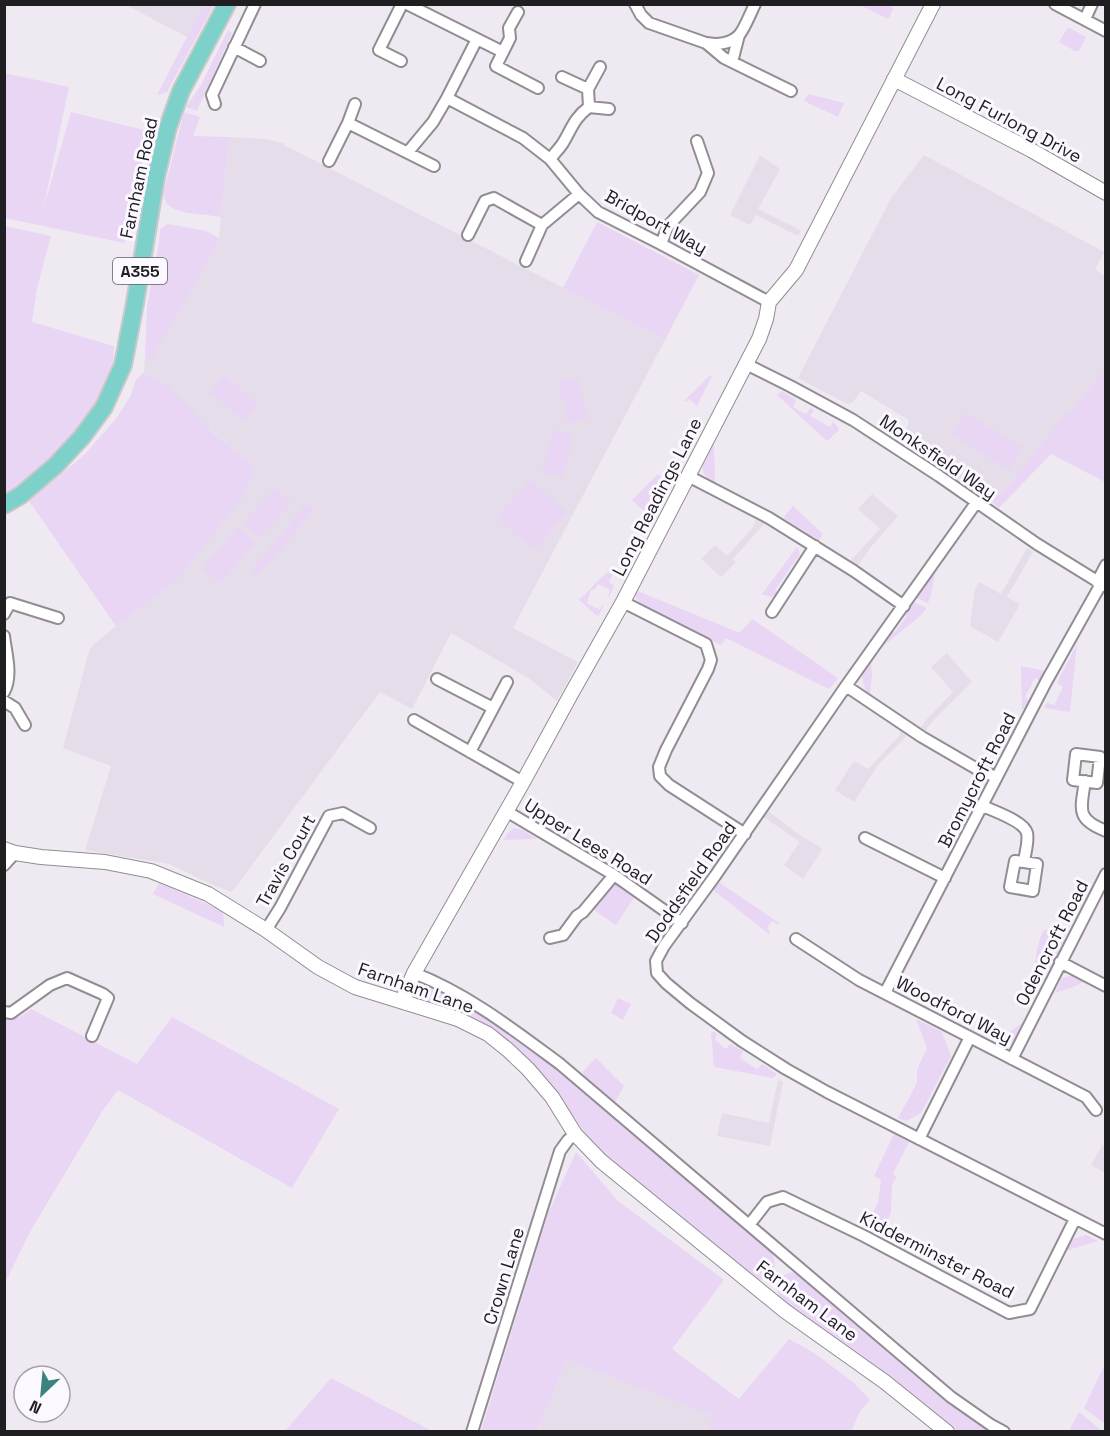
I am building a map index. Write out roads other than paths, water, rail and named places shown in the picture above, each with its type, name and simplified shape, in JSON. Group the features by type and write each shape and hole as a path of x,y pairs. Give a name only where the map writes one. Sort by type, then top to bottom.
{"main road":[{"name":"Farnham Road","path":"6,503 21,495 55,466 82,437 104,407 123,365 155,186 168,128 181,91 227,4"}],"street":[{"path":"401,61 379,50 402,4"},
{"path":"407,4 503,52"},
{"path":"635,4 649,23 706,43 717,45 739,35"},
{"path":"732,62 739,35 755,4"},
{"name":"Long Readings Lane","path":"406,1003 405,994 414,973 623,602 759,339 769,302 796,270 933,4"},
{"path":"1055,4 1106,31"},
{"path":"1085,19 1092,4"},
{"path":"215,104 212,95 252,5"},
{"path":"518,12 509,28 510,38 496,66 538,88"},
{"path":"408,152 433,122 477,39"},
{"path":"706,43 724,58 791,92"},
{"path":"234,47 260,61"},
{"path":"589,107 588,89 600,67"},
{"path":"562,77 588,89"},
{"name":"Long Furlong Drive","path":"894,79 1031,150 1106,193"},
{"name":"Bridport Way","path":"447,99 523,138 550,159 579,194 598,212 769,302"},
{"path":"329,161 355,104"},
{"path":"550,159 563,143 572,124 580,114 589,107 609,109"},
{"path":"348,123 434,166"},
{"path":"661,244 668,226 700,192 708,173 697,155 698,141"},
{"path":"525,261 542,225 579,194"},
{"path":"468,235 485,201 494,198 542,225"},
{"name":"Monksfield Way","path":"746,364 853,420 1037,544 1101,584"},
{"path":"688,476 769,518 904,606"},
{"name":"Doddsfield Road","path":"976,503 664,946 656,961 657,973 690,1003 742,1041 786,1069 1106,1234"},
{"path":"772,612 815,546"},
{"name":"Bromycroft Road","path":"885,993 1046,682 1101,584 1106,565"},
{"path":"623,602 706,645 711,660 708,669 666,750 659,767 660,776 669,785 745,834"},
{"path":"4,614 10,603 58,618"},
{"path":"4,636 9,673 4,692"},
{"path":"437,679 493,708"},
{"path":"470,752 507,682"},
{"path":"846,686 931,742 977,769 996,777"},
{"path":"4,701 15,708 25,725"},
{"path":"414,720 523,782"},
{"path":"1085,781 1081,810 1084,818 1095,827 1106,831"},
{"path":"983,806 1025,828 1027,834 1024,862"},
{"name":"Upper Lees Road","path":"506,811 614,875 682,922"},
{"name":"Travis Court","path":"266,930 329,816 343,813 370,828"},
{"path":"865,838 945,878"},
{"path":"4,865 10,851"},
{"name":"Farnham Lane","path":"10,851 41,858 105,862 151,871 208,894 266,930 318,968 355,987 458,1019 488,1034 528,1069 552,1097 575,1134 601,1161 785,1311 885,1382 946,1431"},
{"path":"550,938 563,935 614,875"},
{"name":"Odencroft Road","path":"1012,1059 1104,880"},
{"name":"Woodford Way","path":"796,939 859,980 1086,1097 1096,1110"},
{"path":"1060,962 1106,986"},
{"path":"414,973 437,981 500,1019 560,1064 951,1397 991,1425 1004,1431"},
{"path":"4,1012 11,1013 50,985 67,978 108,998 92,1036"},
{"path":"919,1138 970,1037"},
{"name":"Crown Lane","path":"472,1431 561,1151 575,1134"},
{"name":"Kidderminster Road","path":"749,1225 767,1202 783,1197 864,1236 1009,1312 1030,1309 1075,1219"}]}
